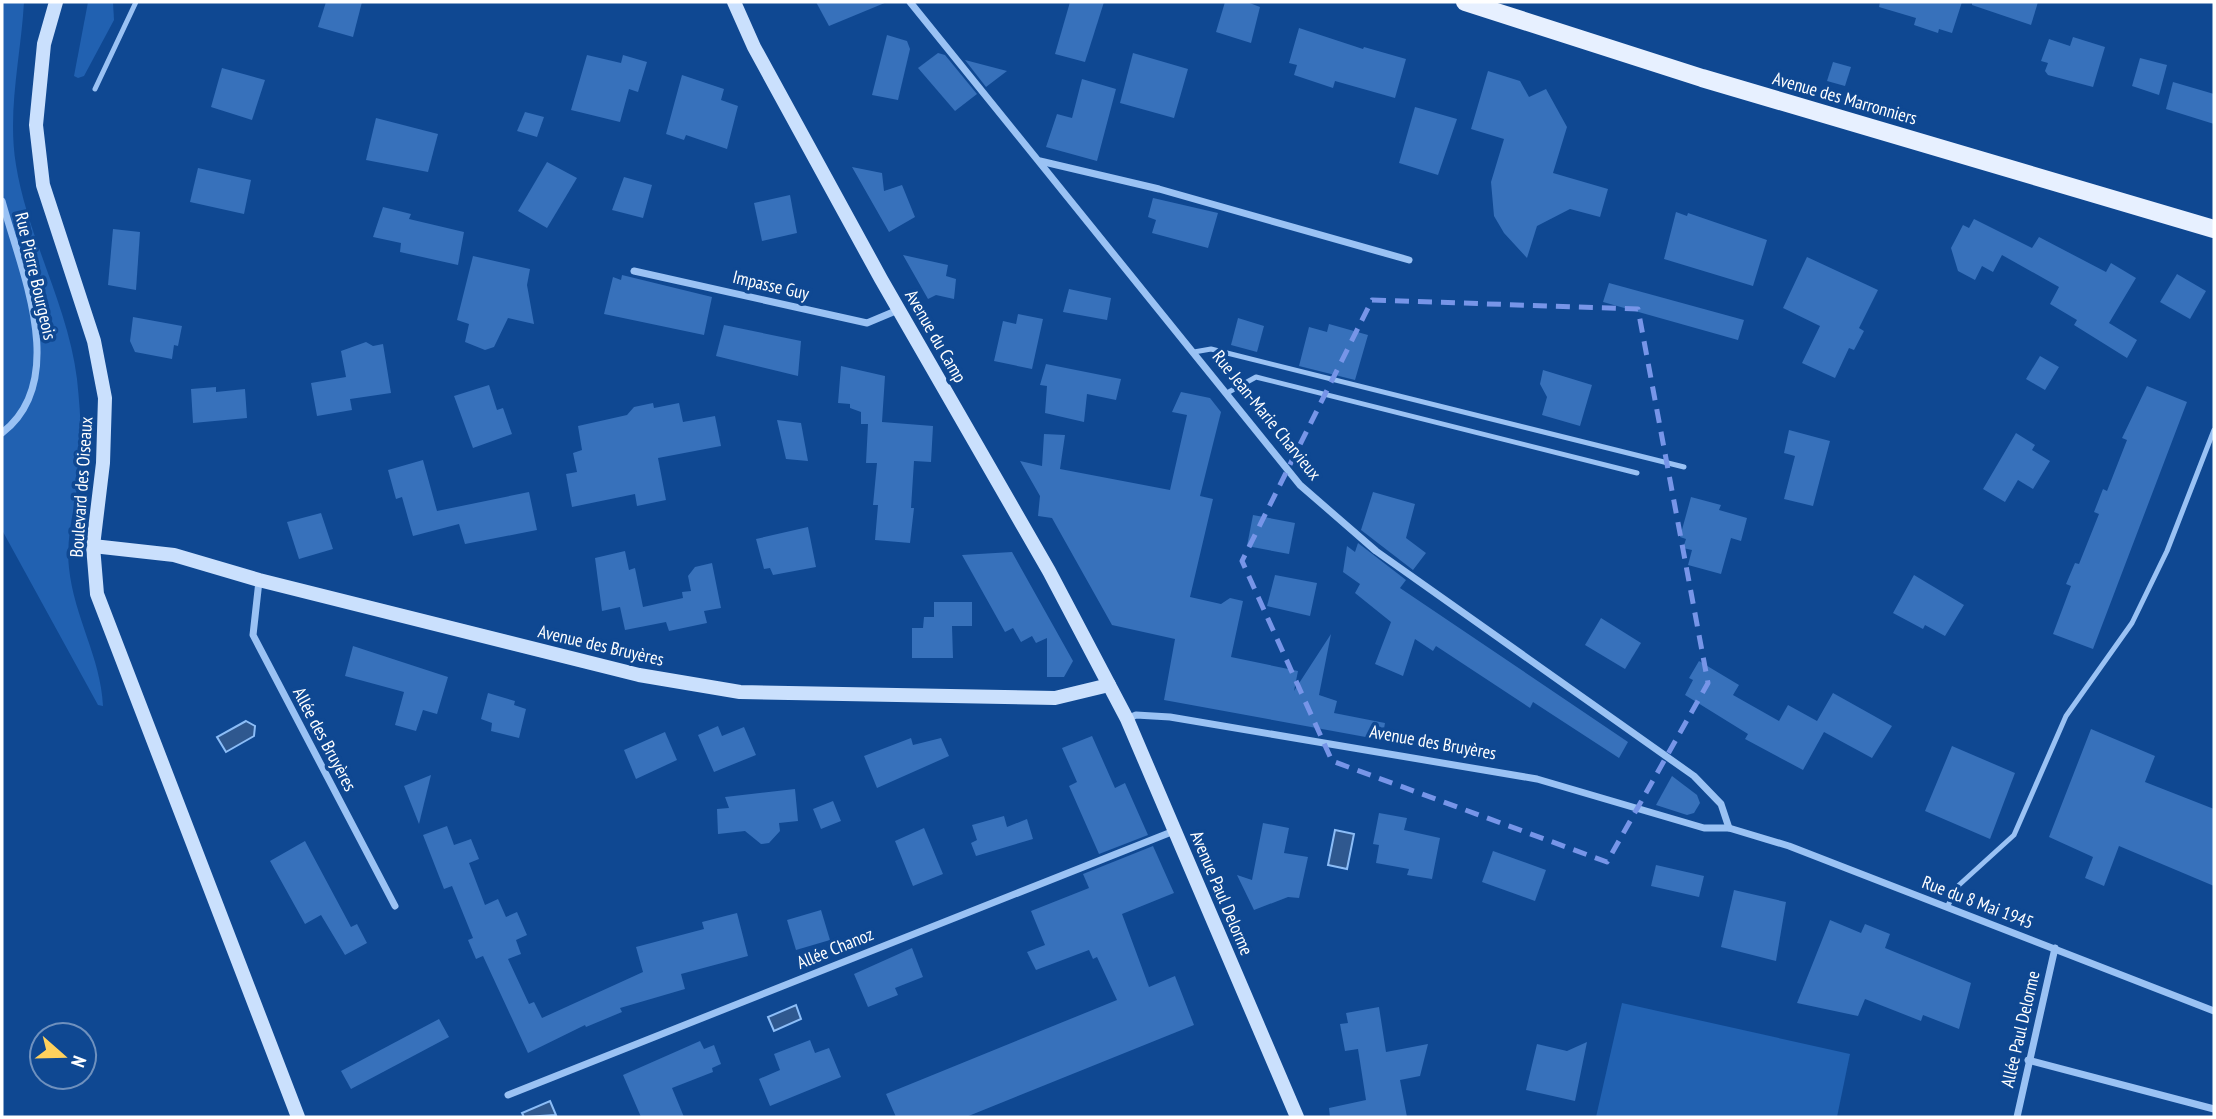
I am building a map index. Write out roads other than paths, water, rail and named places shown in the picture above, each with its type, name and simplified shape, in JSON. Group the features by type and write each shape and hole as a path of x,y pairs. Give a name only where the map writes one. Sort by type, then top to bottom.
{"main road":[{"name":"Avenue des Marronniers","path":"1465,2 1702,78 2214,229"}],"street":[{"name":"Boulevard des Oiseaux","path":"56,2 44,44 36,125 43,185 94,341 105,398 103,463 93,546 97,594 114,646 298,1117"},
{"name":"Avenue du Camp","path":"734,2 754,47 899,310 1049,571 1110,685"},
{"name":"Rue Jean-Marie Charvieux","path":"910,2 1300,485 1376,551 1694,776 1721,804 1729,828"},
{"path":"1039,161 1159,189 1409,260"},
{"name":"Rue Pierre Bourgeois","path":"2,201 38,338 33,386 22,408 2,433"},
{"name":"Impasse Guy","path":"634,271 867,323 899,310"},
{"name":"Avenue des Bruyères","path":"93,546 173,555 259,580 639,675 740,692 1055,698 1110,685"},
{"name":"Allée des Bruyères","path":"259,580 253,635 395,906"},
{"name":"Avenue Paul Delorme","path":"1110,685 1297,1117"},
{"name":"Avenue des Bruyères","path":"1127,719 1136,715 1170,717 1523,777 1704,828 1729,828"},
{"name":"Rue du 8 Mai 1945","path":"1729,828 1790,846 2214,1011"},
{"name":"Allée Chanoz","path":"508,1095 1174,831"},
{"name":"Allée Paul Delorme","path":"2017,1117 2055,948"},
{"path":"2028,1060 2214,1109"}],"lane":[{"path":"95,89 136,2"},
{"path":"1195,352 1212,349 1684,467"},
{"path":"1227,393 1256,377 1637,473"},
{"path":"1947,907 1959,885 2014,835 2066,716 2132,623 2167,551 2214,430"}]}
